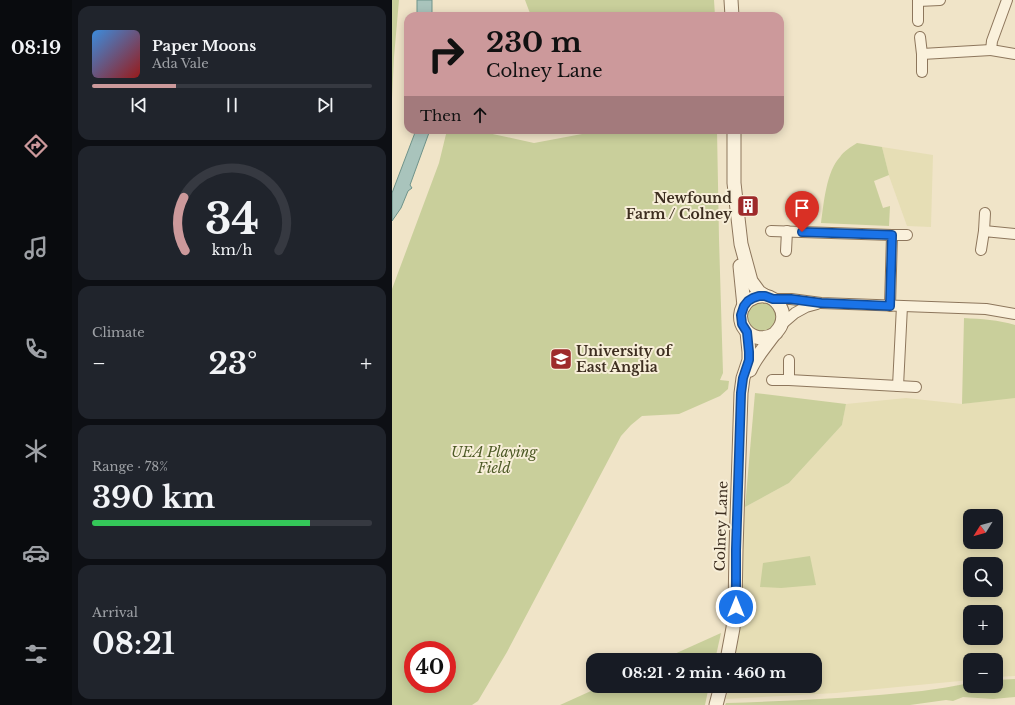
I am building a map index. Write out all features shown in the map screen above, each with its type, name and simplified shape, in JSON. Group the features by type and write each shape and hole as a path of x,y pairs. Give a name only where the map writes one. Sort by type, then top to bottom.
{"street":[{"path":"731,0 732,12"},
{"path":"918,21 918,1 940,0"},
{"path":"991,50 992,41 1007,0"},
{"path":"920,37 922,72"},
{"path":"922,54 991,50 1015,54"},
{"name":"Colney Lane","path":"734,134 734,183 741,244 751,282 759,292 778,303 783,313 783,319 779,329 754,362 745,380 741,393"},
{"path":"981,250 985,213"},
{"path":"771,231 907,235"},
{"path":"786,251 787,231"},
{"path":"984,231 1015,234"},
{"path":"890,306 892,235"},
{"name":"Colney Lane","path":"728,653 736,607 736,550 741,393 743,378 749,360 747,332 741,319 744,306 740,268 741,244"},
{"path":"744,306 748,301 759,296 821,303 986,309 1015,314"},
{"path":"747,332 760,338 770,336 795,313 806,307 821,303"},
{"path":"898,386 902,306"},
{"path":"789,360 789,380"},
{"path":"772,380 916,387"},
{"path":"716,705 719,693"}],"shaded area":[{"path":"882,147 933,155 931,227 907,226 889,176"},
{"path":"1015,397 1015,676 1003,677 1003,653 963,653 963,681 836,693 726,699 727,693 822,693 822,653 733,653 742,594 741,557 745,507 789,483 842,425 846,404 906,398 962,404"}],"green space":[{"path":"392,0 399,0 392,98"},
{"path":"525,0 714,0 715,12 530,12"},
{"name":"UEA Playing Field","path":"446,134 492,134 534,143 582,134 717,134 723,373 720,380 729,381 728,389 720,396 679,414 642,416 621,436 507,652 478,701 472,705 392,705 392,289 439,163"},
{"path":"857,143 882,147 889,175 874,181 883,208 890,206 889,226 821,223 826,188 835,163 848,149"},
{"path":"766,301 774,307 776,311 776,322 768,331 756,331 750,326 746,319 747,311 753,303"},
{"path":"964,318 983,319 1015,325 1015,398 962,404"},
{"path":"755,393 846,404 842,425 789,483 745,507"},
{"path":"810,556 816,585 781,588 760,587 763,563"},
{"path":"721,633 717,653 677,653"},
{"path":"1015,679 1015,697 993,699 963,697 953,701 946,700 910,705 725,705 726,703 824,699 898,693 963,684 963,693 1003,693 1003,680"},
{"path":"587,693 708,693 705,705 560,705"}],"water":[{"path":"417,0 432,0 432,12 417,12"},
{"path":"414,134 429,134 410,185 412,188 408,191 401,208 392,221 392,193"}],"place":[{"name":"Newfound Farm / Colney","path":"748,206"},
{"name":"University of East Anglia","path":"561,359"}],"route":[{"path":"736,607 736,550 741,393 743,378 749,360 749,340 741,319 744,306 748,301 759,296 765,296 773,299 791,299 821,303 890,306 892,235 802,232"}]}
